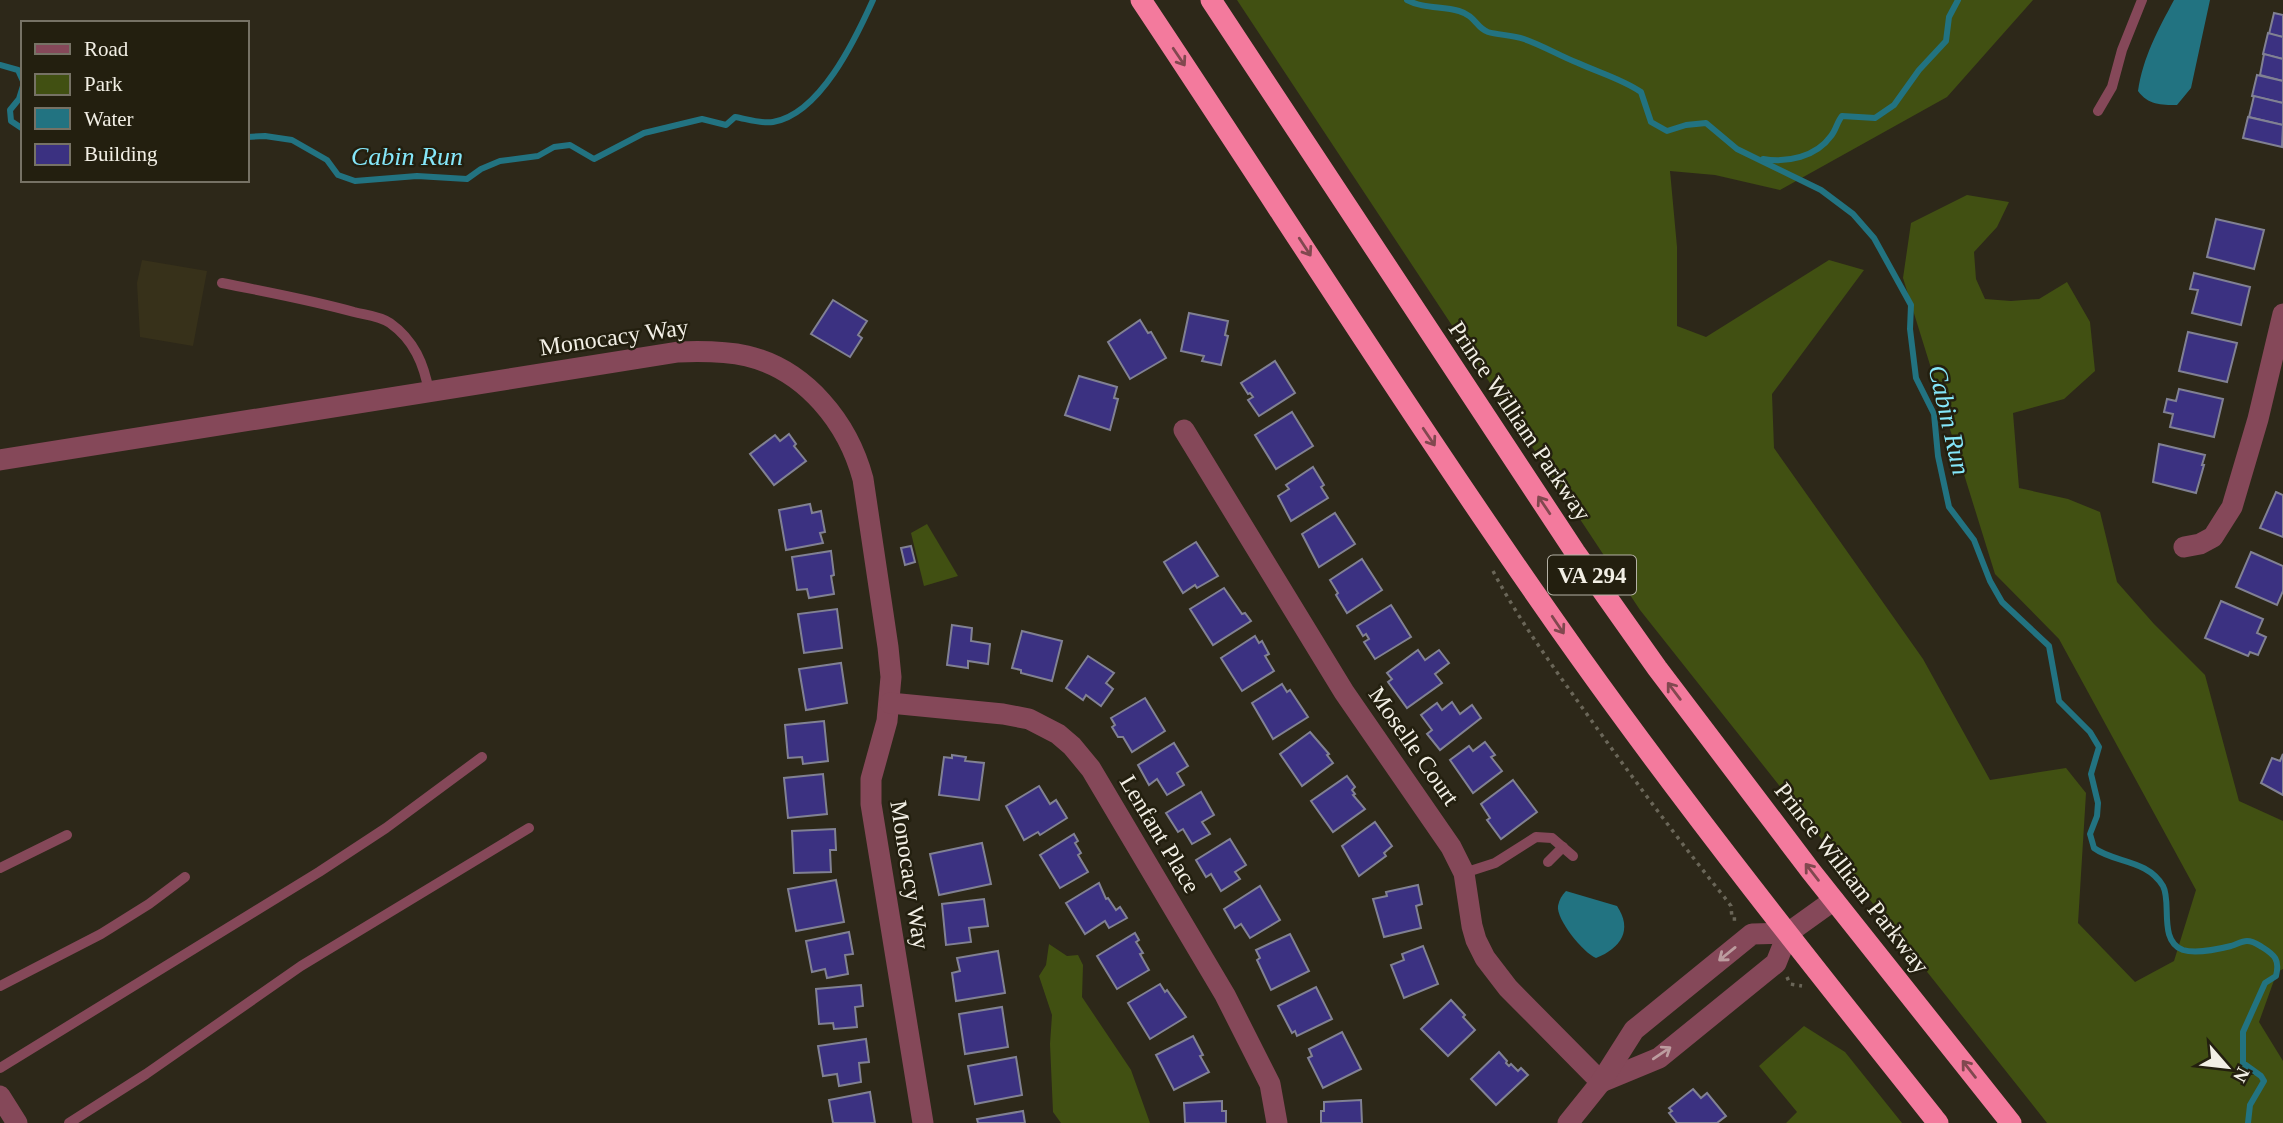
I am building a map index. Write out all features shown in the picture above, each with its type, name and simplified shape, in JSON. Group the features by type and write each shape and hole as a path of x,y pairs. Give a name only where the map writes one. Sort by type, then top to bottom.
{"highway":[{"name":"VA 294","path":"1141,0 1429,436 1578,654 1685,801 1938,1123"},
{"name":"Prince William Parkway","path":"1211,0 1575,552 1657,668 1834,900 2011,1123"}],"street":[{"path":"2184,547 2200,544 2213,537 2232,506 2258,419 2283,314"},
{"name":"Monocacy Way","path":"0,460 678,352 711,350 749,356 780,369 802,383 840,423 856,454 863,479 891,677 890,703 871,779 870,804 923,1123"},
{"name":"Moselle Court","path":"1184,430 1344,692 1441,831 1464,873 1472,926 1485,958 1508,988 1601,1082"},
{"name":"Lenfant Place","path":"890,703 1016,716 1041,724 1072,746 1091,769 1225,995 1270,1084 1278,1123"},
{"path":"1601,1082 1659,1058 1776,963 1788,933 1834,900"},
{"path":"1568,1123 1601,1082 1634,1030 1752,934 1788,933"},
{"path":"0,1096 17,1123"}],"lane":[{"path":"2098,111 2112,87 2122,50 2142,0"},
{"path":"222,283 317,301 383,319 416,348 426,371 429,392"},
{"path":"0,1068 319,872 386,828 482,757"},
{"path":"69,1123 146,1074 301,966 529,828"},
{"path":"0,868 67,835"},
{"path":"1464,873 1489,866 1536,837 1552,838 1573,856"},
{"path":"1548,862 1563,846"},
{"path":"0,986 102,934 186,877"}],"shaded area":[{"path":"142,260 207,271 193,346 140,337 137,283"}],"green space":[{"path":"1237,0 2033,0 1947,97 1780,190 1715,175 1670,171 1677,247 1677,326 1706,337 1829,260 1864,270 1772,394 1774,448 1923,659 1990,780 2066,768 2086,793 2078,923 2135,982 2174,961 2196,890 2059,639 1995,574 1903,278 1911,223 1967,195 2009,202 1997,227 1974,252 1976,279 1985,299 2039,299 2067,282 2090,322 2095,371 2064,399 2013,413 2019,488 2068,499 2100,512 2117,582 2205,675 2239,801 2283,821 2283,969 2277,972 2259,1022 2283,1061 2283,1123 2047,1123 1640,610"},
{"path":"927,524 958,576 924,586 911,533"},
{"path":"1049,944 1067,956 1078,955 1083,965 1082,997 1131,1070 1150,1123 1061,1123 1053,1112 1050,1044 1052,1015 1039,976 1046,965"},
{"path":"1804,1026 1845,1052 1902,1123 1786,1123 1797,1112 1759,1066"}],"water":[{"path":"2174,0 2210,0 2191,88 2177,105 2151,102 2138,91 2147,55"},
{"path":"1566,891 1617,906 1622,915 1624,930 1618,943 1605,954 1596,958 1584,950 1561,919 1558,906"}],"building":[{"path":"2274,13 2283,15 2283,37 2269,34"},
{"path":"2268,33 2283,37 2283,59 2263,54"},
{"path":"2264,54 2283,59 2283,81 2260,75"},
{"path":"2257,75 2283,81 2283,103 2252,96"},
{"path":"2254,96 2283,103 2283,125 2249,117"},
{"path":"2248,117 2283,125 2282,147 2243,138"},
{"path":"2216,219 2264,230 2254,269 2207,257"},
{"path":"2194,273 2250,287 2241,325 2192,313 2198,290 2190,289"},
{"path":"833,300 867,321 858,335 862,338 850,357 811,334"},
{"path":"1189,313 1228,321 1225,335 1228,336 1221,365 1202,361 1204,356 1181,351"},
{"path":"1140,320 1148,333 1151,332 1166,358 1130,379 1108,342"},
{"path":"2188,332 2237,343 2227,382 2179,371"},
{"path":"1275,361 1295,393 1259,416 1248,400 1253,397 1241,383"},
{"path":"1079,376 1117,387 1114,398 1118,399 1110,430 1065,415"},
{"path":"2179,389 2223,399 2214,437 2170,427 2173,414 2164,412 2167,399 2176,401"},
{"path":"1292,412 1313,446 1276,469 1255,435"},
{"path":"789,434 796,444 794,446 806,461 774,485 750,454 775,435 780,441"},
{"path":"2159,444 2205,455 2196,493 2153,482"},
{"path":"1313,467 1328,498 1291,521 1278,496 1289,489 1286,485"},
{"path":"2276,492 2283,495 2283,537 2260,528"},
{"path":"810,504 812,513 821,511 825,532 820,533 823,543 786,550 779,510"},
{"path":"1335,513 1355,544 1319,567 1302,534"},
{"path":"1196,542 1218,576 1183,593 1164,562"},
{"path":"911,546 915,562 905,565 901,548"},
{"path":"831,551 834,594 809,598 807,589 797,590 792,557"},
{"path":"2251,552 2283,566 2283,591 2277,605 2236,587"},
{"path":"1362,559 1382,590 1347,613 1330,580"},
{"path":"1224,588 1242,614 1245,613 1251,621 1213,645 1190,609"},
{"path":"2221,601 2263,619 2257,633 2266,637 2258,655 2250,652 2248,656 2205,638"},
{"path":"1391,605 1411,637 1375,659 1364,642 1369,639 1366,634 1363,636 1357,626"},
{"path":"837,609 842,648 804,653 798,614"},
{"path":"952,625 972,628 971,641 990,644 988,664 968,661 968,668 947,665"},
{"path":"1022,631 1062,641 1052,681 1012,668"},
{"path":"1255,636 1259,643 1262,641 1269,654 1265,656 1274,671 1242,691 1221,658"},
{"path":"1418,650 1425,660 1439,650 1449,663 1435,674 1442,683 1407,708 1388,682 1392,679 1387,673"},
{"path":"1088,656 1114,673 1106,683 1113,689 1101,706 1086,695 1083,700 1066,688"},
{"path":"841,663 847,703 806,710 799,669"},
{"path":"1282,684 1287,692 1290,690 1308,717 1273,739 1252,703"},
{"path":"1145,698 1165,731 1132,752 1123,737 1118,737 1112,727 1115,725 1111,718"},
{"path":"1452,702 1460,714 1472,705 1481,718 1440,750 1427,734 1432,730 1421,715 1437,703 1442,710"},
{"path":"824,721 828,761 803,764 802,757 788,758 785,725"},
{"path":"1310,732 1329,754 1327,755 1333,763 1302,786 1280,754"},
{"path":"1485,742 1495,755 1491,757 1502,771 1473,793 1450,760 1469,746 1473,751"},
{"path":"1174,743 1188,766 1177,773 1184,785 1167,795 1157,779 1149,785 1138,765"},
{"path":"2283,754 2283,795 2261,783 2272,758 2280,761"},
{"path":"952,755 966,757 965,761 984,763 979,800 939,795 944,757 952,758"},
{"path":"823,774 827,814 788,818 784,778"},
{"path":"1347,776 1355,787 1352,790 1355,794 1353,795 1365,809 1333,832 1311,801"},
{"path":"1513,780 1537,812 1501,839 1487,820 1490,818 1481,804"},
{"path":"1039,786 1050,804 1056,800 1067,818 1040,835 1038,832 1024,840 1006,806"},
{"path":"1201,792 1214,815 1202,822 1210,834 1192,844 1183,829 1178,832 1166,813"},
{"path":"1375,822 1392,846 1384,853 1386,856 1359,876 1342,846"},
{"path":"835,829 836,850 830,850 831,872 794,873 792,831"},
{"path":"1074,834 1078,841 1075,843 1081,853 1078,855 1088,872 1060,888 1040,855"},
{"path":"1230,839 1246,865 1235,872 1240,879 1221,891 1211,874 1206,877 1196,860"},
{"path":"982,843 991,884 939,895 930,854"},
{"path":"836,880 844,922 796,931 788,889"},
{"path":"1099,883 1106,899 1108,898 1116,910 1120,907 1127,918 1109,928 1105,921 1085,934 1066,903"},
{"path":"1418,885 1422,904 1416,906 1421,928 1384,937 1373,899 1387,896 1386,892"},
{"path":"1260,886 1280,920 1250,938 1241,924 1235,928 1224,909"},
{"path":"984,899 988,926 969,928 971,942 946,945 942,904"},
{"path":"849,932 853,954 845,955 848,974 827,978 825,969 812,972 806,941"},
{"path":"1135,933 1139,940 1136,942 1143,953 1140,954 1149,970 1117,989 1097,956"},
{"path":"1290,934 1309,971 1271,990 1257,960 1260,958 1256,950"},
{"path":"1423,946 1438,984 1404,998 1391,965 1404,960 1402,954"},
{"path":"998,951 1005,993 956,1001 952,973 960,971 957,958"},
{"path":"1160,984 1186,1017 1150,1039 1128,1003"},
{"path":"861,985 863,1006 855,1007 857,1027 834,1029 833,1023 819,1024 816,989"},
{"path":"1316,987 1332,1019 1297,1036 1295,1031 1292,1033 1278,1006"},
{"path":"1451,1000 1475,1030 1448,1056 1421,1029"},
{"path":"1002,1007 1008,1047 965,1054 959,1014"},
{"path":"1342,1032 1361,1069 1323,1088 1308,1058 1312,1056 1309,1049"},
{"path":"1193,1036 1209,1072 1174,1090 1156,1055"},
{"path":"866,1039 869,1062 859,1063 861,1082 839,1086 837,1074 823,1076 818,1046"},
{"path":"1499,1052 1509,1066 1511,1064 1518,1071 1521,1068 1528,1075 1496,1105 1471,1079"},
{"path":"1016,1057 1022,1095 975,1104 968,1066"},
{"path":"1693,1089 1701,1098 1707,1093 1726,1116 1717,1123 1677,1123 1669,1113 1672,1111 1669,1108"},
{"path":"870,1092 875,1123 833,1123 829,1100"},
{"path":"1361,1100 1362,1123 1321,1123 1324,1102"},
{"path":"1222,1101 1222,1111 1226,1111 1226,1123 1185,1123 1184,1103"},
{"path":"1023,1111 1025,1123 978,1123 977,1119"}],"waterway":[{"name":"Cabin Run","path":"248,137 265,136 292,140 327,160 338,175 355,181 417,176 467,179 500,161 538,156 554,147 570,145 594,159 644,133 702,119 726,125 735,117 773,122 790,116 821,90 846,54 873,0"},
{"name":"Cabin Run","path":"1407,0 1420,5 1459,11 1488,32 1531,41 1626,83 1641,92 1651,122 1667,131 1706,123 1737,149 1821,190 1853,214 1874,238 1911,305 1910,329 1916,378 1934,414 1938,456 1949,507 1974,540 1990,581 2002,602 2049,646 2059,701 2090,732 2099,747 2091,774 2098,803 2097,816 2090,834 2094,848 2139,866 2156,877 2165,893 2168,930 2175,945 2183,950 2207,951 2249,941 2275,958 2276,976 2265,983 2243,1032 2243,1063 2264,1081 2250,1105 2248,1123"},
{"path":"1763,159 1782,160 1809,154 1833,134 1842,116 1875,118 1894,105 1919,70 1946,41 1949,17 1958,0"},
{"name":"Cabin Run","path":"0,65 18,70 21,77"},
{"name":"Cabin Run","path":"21,92 10,110 11,121 21,128"}]}
